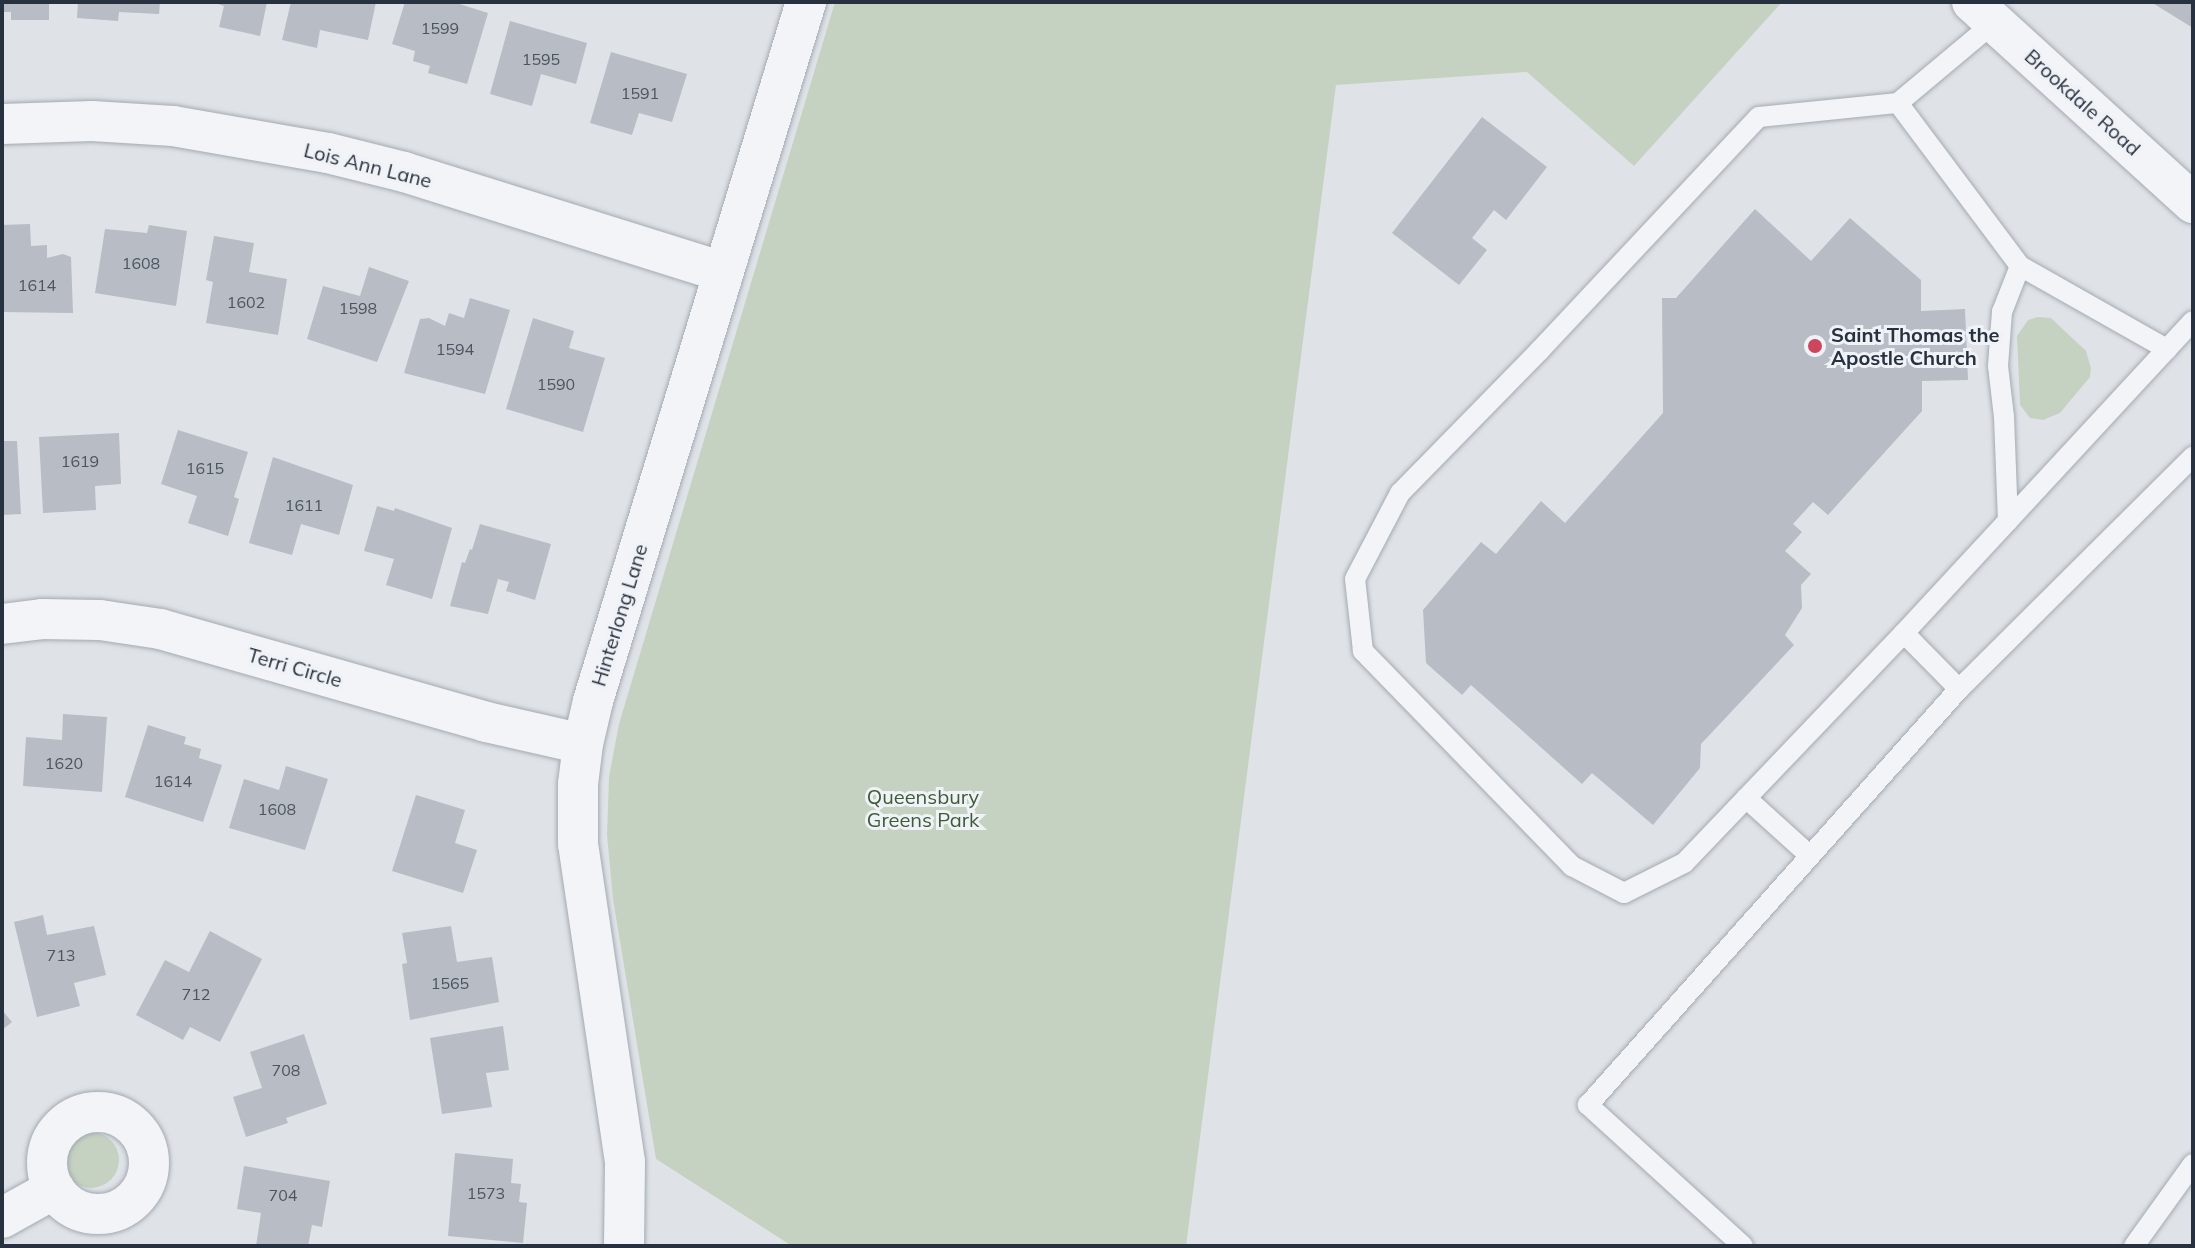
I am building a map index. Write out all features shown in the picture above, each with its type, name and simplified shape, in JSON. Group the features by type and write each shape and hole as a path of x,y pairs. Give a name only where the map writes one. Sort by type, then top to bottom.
{"street":[{"name":"Hinterlong Lane","path":"624,1246 625,1162 578,844 578,784 583,744 593,701 806,2"},
{"name":"Brookdale Road","path":"1983,12 2193,203"},
{"name":"Lois Ann Lane","path":"2,124 92,121 173,126 328,153 485,196 723,272"},
{"name":"Terri Circle","path":"2,624 42,619 100,620 160,629 486,722 583,744"},
{"path":"2,1218 54,1189"}],"lane":[{"path":"1983,12 1898,103 1759,117 1539,351 1400,493 1355,579 1363,651 1572,866 1624,893 1684,863 1904,633 2193,321"},
{"path":"1898,103 2020,266 2167,349"},
{"path":"2008,521 2004,417 1998,366 2002,312 2020,266"},
{"path":"1743,1246 1588,1105 1959,689 2193,457"},
{"path":"1904,633 1959,689"},
{"path":"1746,798 1809,855"},
{"path":"2134,1246 2193,1164"}],"green space":[{"name":"Queensbury Greens Park","path":"835,2 1782,2 1634,166 1527,72 1336,85 1186,1246 792,1246 656,1159 613,899 607,835 609,777 619,724"},
{"path":"2051,318 2086,351 2091,368 2090,377 2060,413 2043,420 2030,418 2020,405 2017,336 2028,320"},
{"path":"91,1132 111,1140 119,1160 111,1180 91,1188 71,1180 63,1160 71,1140"}],"building":[{"path":"2,2 49,2 49,20 11,20 11,12 2,12"},
{"path":"78,2 160,2 159,14 119,12 118,21 77,18"},
{"path":"212,2 267,2 260,36 219,27 224,6"},
{"path":"291,2 376,2 368,40 320,30 317,48 282,40"},
{"path":"405,2 453,2 488,13 467,84 428,73 430,66 413,61 415,51 392,44"},
{"path":"2151,2 2193,2 2193,28"},
{"path":"510,21 587,43 576,84 541,74 532,106 490,94"},
{"path":"611,52 687,74 672,122 639,113 632,135 590,123"},
{"path":"1482,117 1547,167 1506,220 1494,210 1472,238 1487,250 1459,285 1392,233"},
{"path":"1755,209 1811,261 1850,218 1921,280 1921,311 1965,309 1968,380 1922,381 1922,411 1828,515 1813,502 1793,524 1802,532 1785,551 1811,574 1801,585 1802,608 1785,635 1794,645 1701,744 1700,768 1653,825 1592,773 1582,784 1471,685 1462,695 1426,663 1423,610 1481,542 1496,554 1541,501 1565,523 1663,413 1662,298 1676,298"},
{"path":"30,224 31,246 47,245 47,258 63,254 71,257 73,313 2,312 2,225"},
{"path":"149,225 187,231 176,306 95,293 105,229 147,233"},
{"path":"214,236 254,243 249,272 287,279 278,335 206,323 213,282 206,280"},
{"path":"369,267 409,281 377,362 307,339 323,286 360,296"},
{"path":"470,298 510,310 485,394 404,373 420,319 429,318 445,326 449,313 464,318"},
{"path":"533,318 574,331 569,348 605,358 583,432 506,409"},
{"path":"178,430 248,452 234,497 239,499 228,536 188,523 197,496 161,484"},
{"path":"119,433 121,484 95,486 96,510 43,513 39,437"},
{"path":"2,441 17,441 21,514 2,515"},
{"path":"273,457 353,485 339,535 301,524 292,555 249,543"},
{"path":"377,506 394,511 395,508 452,528 432,599 386,585 394,559 364,551"},
{"path":"480,524 551,544 535,600 506,591 509,582 498,579 488,614 450,606 462,562 465,563 472,550"},
{"path":"63,714 107,717 102,792 23,786 26,737 62,740"},
{"path":"148,725 186,737 184,744 201,749 199,758 222,765 203,822 125,797"},
{"path":"286,766 328,779 305,850 229,828 244,779 279,790"},
{"path":"416,795 465,810 455,843 477,850 463,893 392,871"},
{"path":"43,915 47,935 94,926 106,975 74,983 80,1006 37,1017 14,922"},
{"path":"451,926 457,962 492,957 499,1002 410,1020 402,964 407,963 402,933"},
{"path":"210,931 262,959 220,1042 190,1027 183,1040 136,1015 165,960 189,972"},
{"path":"2,1010 12,1022 2,1030"},
{"path":"503,1026 509,1070 486,1073 492,1107 442,1114 430,1038"},
{"path":"304,1034 327,1104 286,1118 288,1123 246,1137 233,1097 262,1088 250,1052"},
{"path":"455,1153 513,1159 511,1183 521,1184 519,1202 527,1203 523,1243 448,1236"},
{"path":"244,1166 330,1181 322,1227 312,1225 308,1246 256,1246 261,1213 237,1209"}],"place":[{"name":"Saint Thomas the Apostle Church","path":"1815,346"}]}
